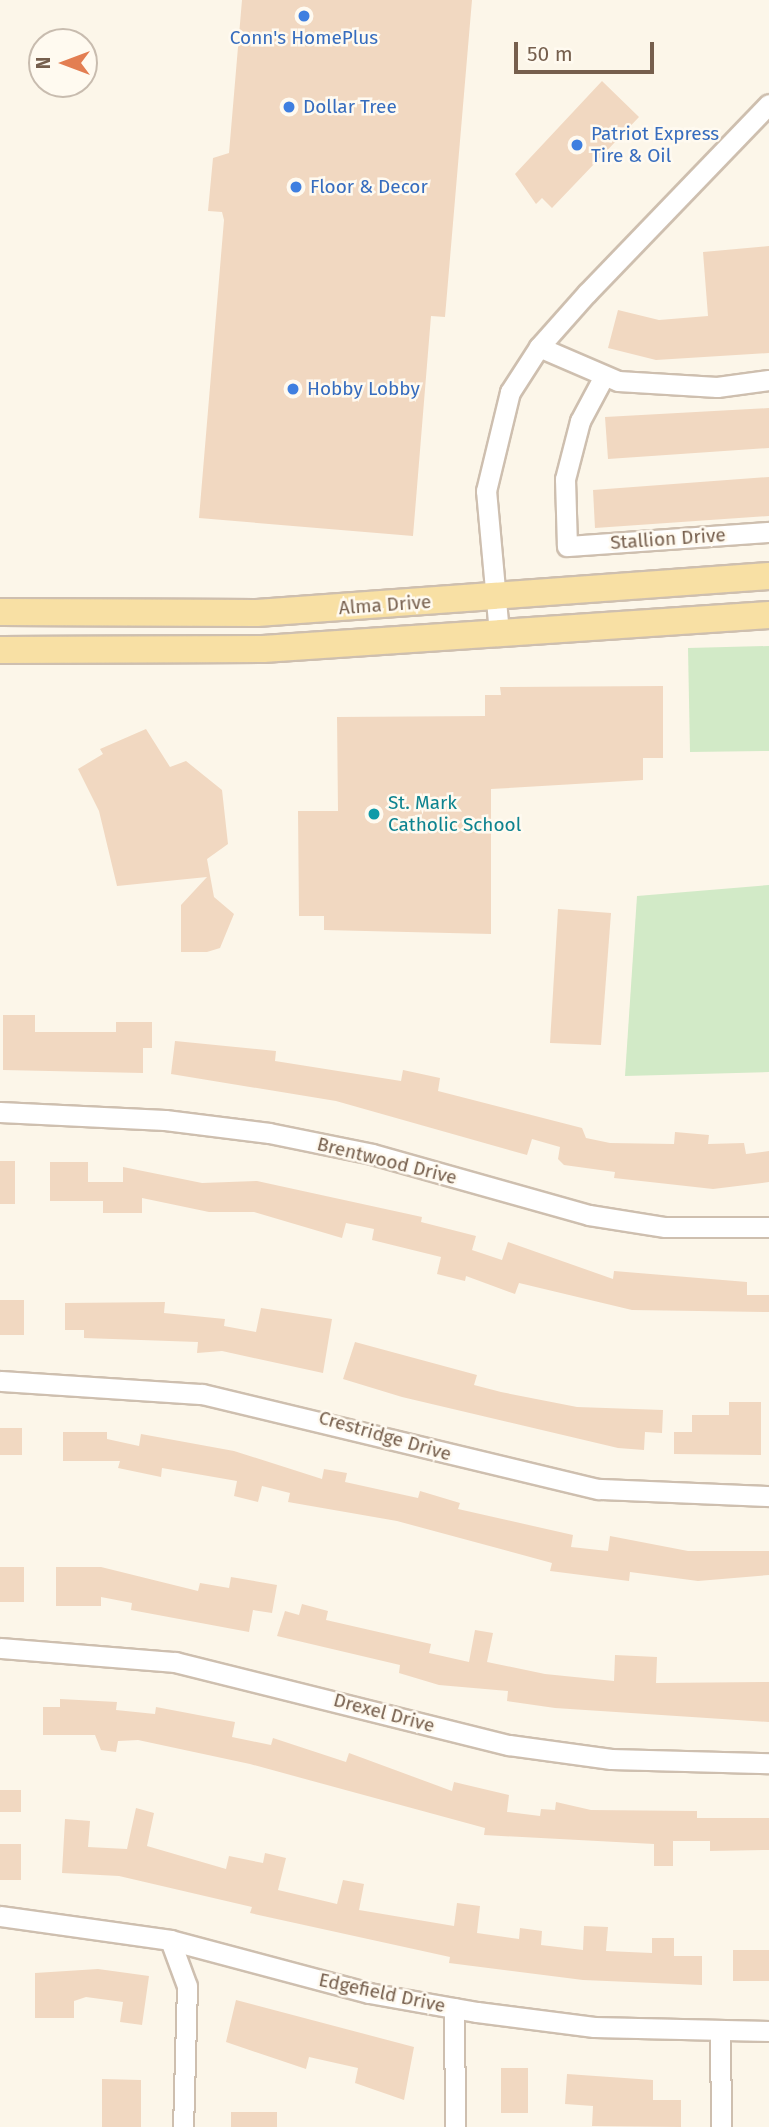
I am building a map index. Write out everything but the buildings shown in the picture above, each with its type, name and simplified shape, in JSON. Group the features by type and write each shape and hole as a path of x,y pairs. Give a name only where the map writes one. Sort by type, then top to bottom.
{"main road":[{"name":"Alma Drive","path":"0,611 70,615 257,613 769,576"},
{"path":"69,652 70,615"},
{"name":"Alma Drive","path":"0,650 69,652 263,649 769,615"}],"street":[{"path":"499,633 486,502 494,444 510,392 539,347 769,104"},
{"path":"539,347 604,376 659,386 769,380"},
{"name":"Stallion Drive","path":"604,376 580,421 565,479 567,546 769,532"},
{"name":"Brentwood Drive","path":"0,1112 165,1119 269,1133 372,1154 589,1215 664,1227 769,1227"},
{"name":"Crestridge Drive","path":"0,1381 202,1394 599,1489 769,1496"},
{"name":"Drexel Drive","path":"0,1648 176,1662 522,1746 611,1759 769,1763"},
{"name":"Edgefield Drive","path":"0,1916 170,1940 369,1993 454,2008 594,2027 720,2032 769,2031"},
{"path":"170,1940 187,1986 183,2127"},
{"path":"454,2008 454,2127"},
{"path":"720,2032 721,2127"}],"green space":[{"path":"769,646 769,751 690,752 688,648"},
{"path":"769,885 769,1072 625,1076 637,896"}],"place":[{"name":"Conn's HomePlus","path":"304,16"},
{"name":"Dollar Tree","path":"289,107"},
{"name":"Patriot Express Tire & Oil","path":"577,145"},
{"name":"Floor & Decor","path":"296,187"},
{"name":"Hobby Lobby","path":"293,389"},
{"name":"St. Mark Catholic School","path":"374,814"}]}
